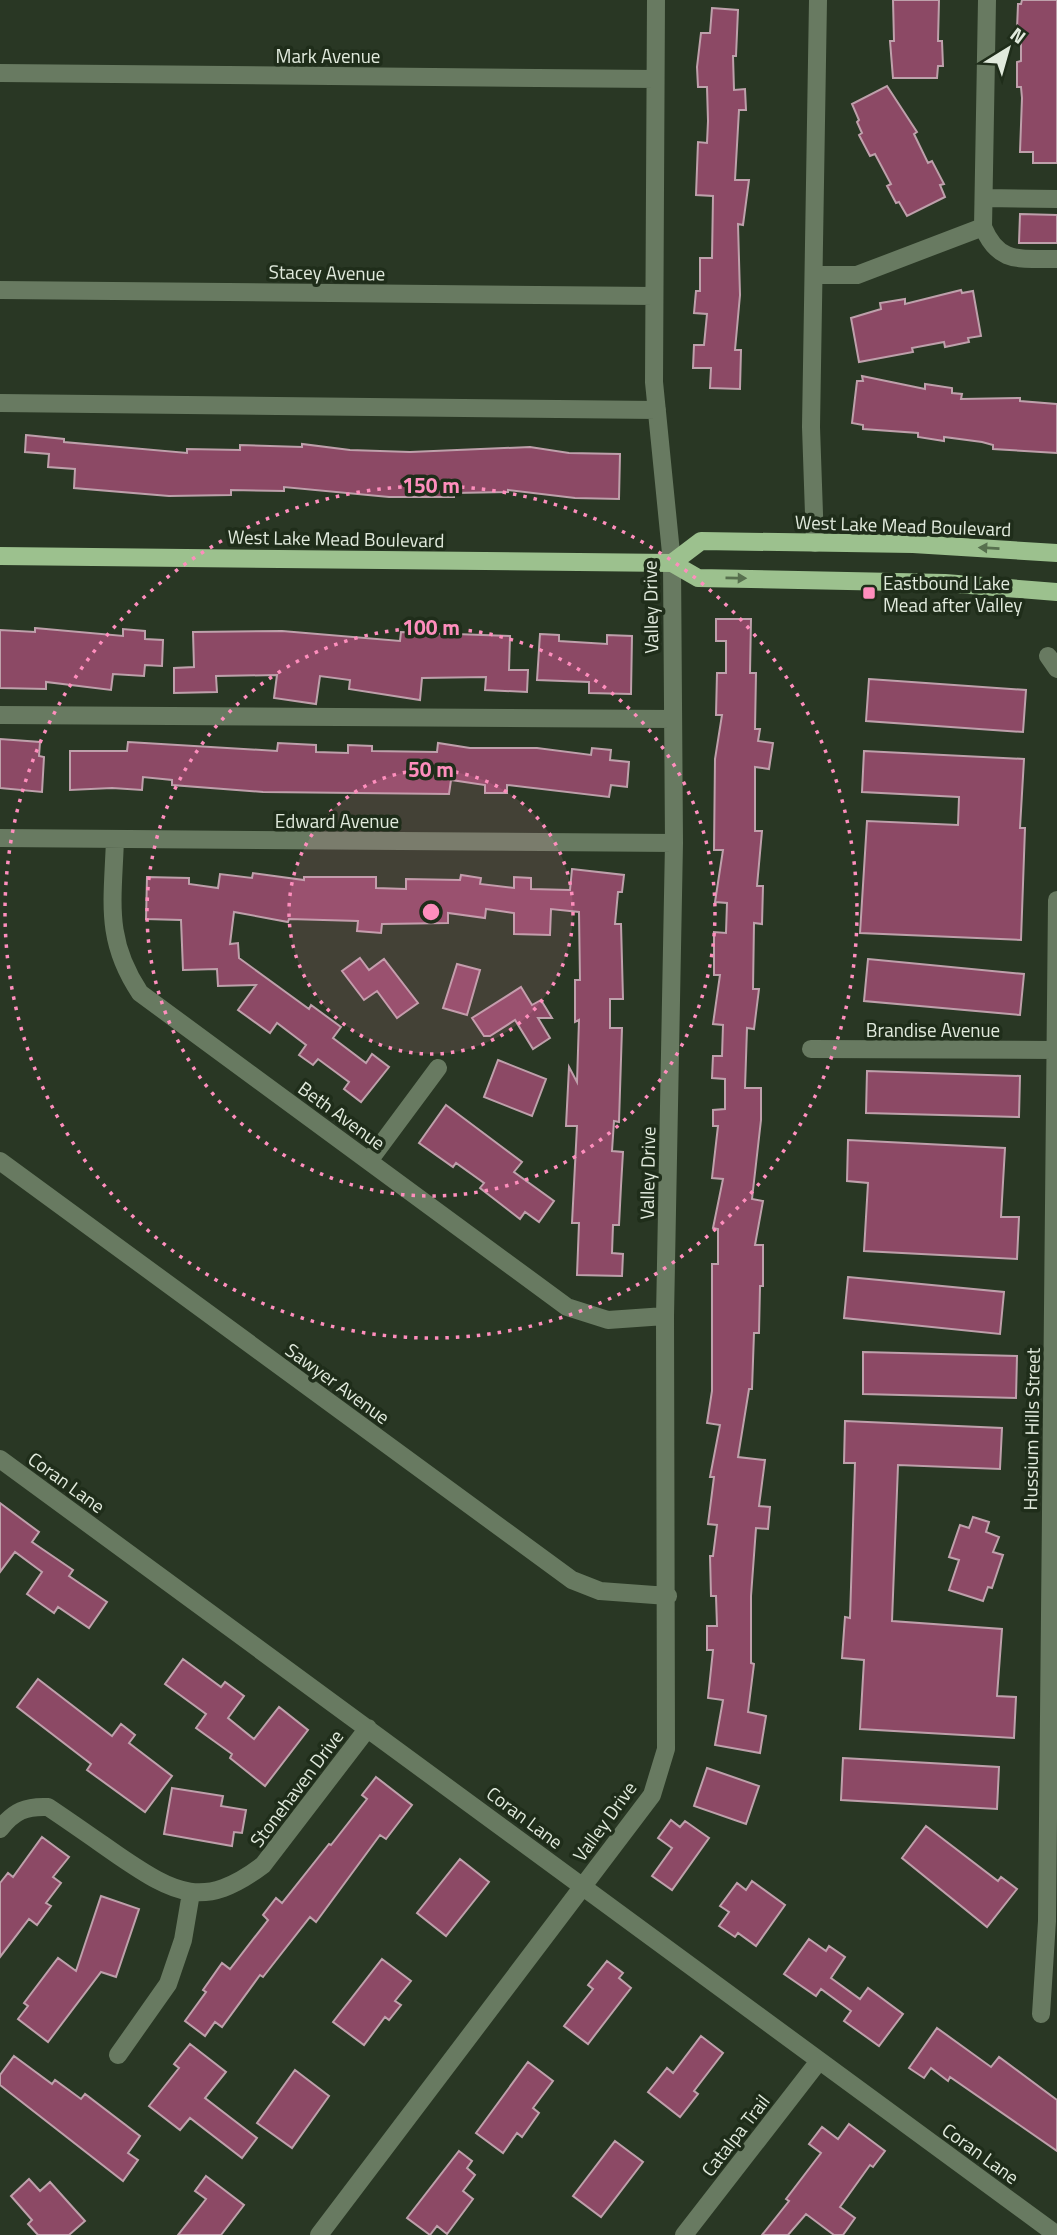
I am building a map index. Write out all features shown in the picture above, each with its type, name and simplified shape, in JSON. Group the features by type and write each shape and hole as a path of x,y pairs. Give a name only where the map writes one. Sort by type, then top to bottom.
{"main road":[{"name":"West Lake Mead Boulevard","path":"672,563 701,541 913,544 1057,553"},
{"name":"West Lake Mead Boulevard","path":"0,556 672,563 698,578 945,583 1057,592"}],"street":[{"name":"Valley Drive","path":"319,2235 652,1795 666,1749 666,1315 674,843 672,563 657,410 654,296 656,0"},
{"path":"815,543 811,427 818,0"},
{"path":"987,0 983,226 991,244 1002,256 1057,259"},
{"name":"Mark Avenue","path":"0,73 655,79"},
{"path":"984,198 1057,199"},
{"path":"815,275 857,275 983,226"},
{"name":"Stacey Avenue","path":"0,290 654,296"},
{"path":"0,403 657,410"},
{"path":"0,715 673,719"},
{"name":"Edward Avenue","path":"0,838 674,843"},
{"name":"Beth Avenue","path":"115,839 112,916 115,943 124,969 140,993 567,1307 608,1320 666,1315"},
{"name":"Hussium Hills Street","path":"1041,2014 1051,1958 1057,900"},
{"name":"Brandise Avenue","path":"811,1049 1055,1050"},
{"path":"369,1161 438,1068"},
{"name":"Sawyer Avenue","path":"0,1161 572,1580 600,1591 668,1596"},
{"name":"Coran Lane","path":"0,1459 819,2060 1047,2232"},
{"name":"Stonehaven Drive","path":"0,1829 11,1814 29,1807 48,1807 162,1885 191,1893 218,1891 241,1882 263,1865 368,1728"},
{"path":"118,2054 168,1984 183,1940 191,1893"},
{"name":"Catalpa Trail","path":"684,2235 819,2060"}],"building":[{"path":"893,0 939,0 938,41 942,41 943,66 938,66 937,78 893,78 890,41 894,41"},
{"path":"1022,0 1057,0 1057,163 1033,163 1033,152 1020,152 1022,98 1021,87 1017,87 1017,62 1021,61 1021,30 1017,29 1018,4 1021,4"},
{"path":"712,8 738,10 736,56 733,56 734,90 745,89 746,110 739,110 735,180 749,180 743,225 738,224 740,295 735,350 741,350 740,389 710,388 711,368 693,368 694,345 704,345 707,314 694,313 696,291 700,291 700,258 712,258 713,196 696,195 698,142 707,143 708,121 707,87 698,87 697,67 701,33 710,33"},
{"path":"887,86 917,132 914,134 928,163 932,161 944,184 940,185 945,197 907,216 887,186 891,184 875,154 870,156 859,135 862,133 852,104"},
{"path":"1020,214 1057,215 1057,243 1019,243"},
{"path":"961,290 962,293 973,291 981,336 968,338 969,342 945,347 944,342 912,348 913,352 859,362 851,318 881,309 880,303 905,299 905,304"},
{"path":"862,376 925,389 925,384 952,388 952,393 962,394 961,399 1020,398 1020,401 1057,404 1057,453 993,449 993,445 982,442 944,437 944,441 918,437 918,433 863,429 863,425 852,423 857,381 863,381"},
{"path":"26,435 64,439 64,442 187,453 187,449 240,450 240,445 302,447 302,444 350,450 410,452 530,447 569,453 620,454 619,499 575,498 508,490 454,493 454,497 389,497 284,487 284,491 231,490 231,495 169,496 74,488 75,469 48,467 49,454 25,452"},
{"path":"716,619 751,619 750,673 756,673 755,729 760,729 758,741 773,743 769,769 755,767 755,831 762,831 757,886 763,886 762,924 754,923 753,989 759,989 754,1029 747,1028 745,1088 761,1088 761,1120 752,1199 763,1201 755,1245 763,1245 763,1286 760,1286 759,1333 754,1333 752,1389 749,1389 738,1457 765,1460 759,1506 770,1507 768,1529 756,1528 751,1596 751,1663 754,1664 748,1712 766,1716 760,1753 715,1745 723,1700 708,1698 713,1650 707,1650 707,1626 717,1626 716,1596 711,1596 710,1556 713,1556 717,1525 708,1524 714,1477 710,1477 720,1425 707,1423 712,1391 712,1264 718,1264 718,1229 713,1228 723,1179 712,1178 718,1126 713,1126 713,1110 725,1109 725,1079 712,1078 713,1056 722,1056 723,1025 713,1024 720,975 714,975 714,932 726,933 727,903 715,902 723,850 714,850 715,759 722,715 716,715 717,673 726,673 726,641 716,641"},
{"path":"35,628 123,636 123,629 145,631 145,639 163,640 162,666 145,665 144,676 113,674 111,690 46,682 46,689 0,688 0,630 35,632"},
{"path":"282,631 400,641 401,632 510,636 509,670 528,670 527,692 485,690 486,677 422,678 420,700 349,689 350,680 320,676 316,704 274,698 277,675 216,676 217,692 174,693 174,668 194,667 193,632"},
{"path":"540,634 559,635 559,641 607,644 607,635 632,636 631,694 589,693 589,682 537,680"},
{"path":"869,679 1026,690 1023,732 866,721"},
{"path":"0,739 40,742 39,756 44,757 42,792 0,788"},
{"path":"128,742 277,751 278,743 316,745 316,752 348,753 348,745 372,746 372,751 437,752 438,743 470,748 537,748 591,755 592,748 611,750 610,760 629,762 627,787 611,785 609,797 507,785 507,793 485,793 485,785 451,780 449,794 263,792 172,785 172,780 143,777 142,790 70,790 70,751 127,751"},
{"path":"864,751 1024,759 1020,828 1025,828 1021,940 860,933 867,821 958,825 959,797 862,792"},
{"path":"572,869 624,875 622,892 618,892 615,924 621,924 623,999 610,999 610,1028 622,1028 619,1122 614,1121 612,1151 623,1152 619,1225 613,1225 612,1253 623,1254 622,1276 577,1275 579,1223 572,1223 577,1126 566,1126 569,1067 577,1082 579,1020 575,1022 575,980 580,980 579,912 551,909 550,935 514,934 514,913 486,909 485,918 448,913 448,923 382,924 381,933 357,931 358,921 289,919 288,922 234,912 230,944 238,943 239,958 309,1009 311,1005 341,1027 333,1038 366,1063 372,1054 389,1067 361,1102 344,1089 349,1082 318,1059 313,1065 299,1055 306,1045 277,1023 270,1033 238,1010 256,985 218,986 217,969 183,970 181,920 146,919 147,877 189,878 189,884 218,888 220,874 252,878 253,873 304,880 304,877 376,877 376,888 406,889 406,879 460,880 461,875 481,878 480,884 514,888 514,877 531,878 531,889 570,890"},
{"path":"360,958 369,970 384,959 418,1003 397,1018 377,991 364,1000 342,971"},
{"path":"868,959 1024,974 1020,1015 864,1001"},
{"path":"457,964 480,970 467,1015 443,1008"},
{"path":"521,987 532,1005 541,1000 552,1018 538,1018 550,1038 533,1049 515,1020 490,1036 484,1036 472,1018"},
{"path":"498,1060 546,1079 532,1116 484,1097"},
{"path":"867,1071 1020,1076 1019,1117 866,1113"},
{"path":"446,1105 522,1162 514,1172 554,1201 539,1222 525,1212 520,1219 480,1188 484,1183 456,1163 453,1167 419,1143"},
{"path":"848,1140 1005,1148 1001,1217 1019,1217 1017,1259 864,1251 868,1183 847,1181"},
{"path":"848,1277 1004,1292 1000,1334 844,1318"},
{"path":"863,1352 1017,1356 1016,1398 863,1394"},
{"path":"845,1421 1002,1428 1000,1469 898,1465 892,1621 1002,1629 997,1696 1016,1697 1014,1738 860,1729 864,1660 842,1658 845,1617 850,1618 855,1463 844,1463"},
{"path":"0,1503 39,1532 32,1542 73,1570 69,1576 107,1602 89,1628 58,1607 54,1613 27,1594 42,1572 15,1552 0,1572"},
{"path":"973,1517 989,1522 986,1532 999,1537 993,1552 1003,1555 992,1588 988,1587 983,1601 949,1590 959,1560 949,1557 960,1525 969,1528"},
{"path":"183,1659 221,1687 225,1682 244,1696 228,1718 254,1739 279,1707 308,1730 265,1786 230,1758 232,1754 196,1728 206,1714 165,1684"},
{"path":"38,1679 112,1736 121,1724 135,1735 129,1743 172,1776 145,1812 87,1770 91,1764 17,1707"},
{"path":"843,1758 999,1767 997,1809 841,1800"},
{"path":"707,1768 759,1786 746,1824 694,1806"},
{"path":"376,1777 412,1805 386,1839 380,1835 316,1922 310,1917 263,1977 260,1975 222,2027 215,2022 205,2036 185,2021 206,1992 203,1990 222,1963 230,1969 268,1920 263,1915 276,1898 282,1903 329,1844 331,1845 367,1799 362,1795"},
{"path":"172,1788 223,1796 221,1806 246,1810 242,1833 234,1832 232,1846 164,1834"},
{"path":"671,1820 680,1827 685,1821 709,1838 672,1890 652,1876 672,1848 658,1838"},
{"path":"926,1826 998,1881 1001,1877 1017,1889 987,1927 902,1858"},
{"path":"42,1837 69,1857 53,1877 61,1883 46,1903 51,1906 37,1925 29,1919 0,1957 0,1883 8,1873 13,1877"},
{"path":"460,1859 489,1882 446,1936 417,1913"},
{"path":"752,1881 785,1905 756,1946 738,1933 735,1937 719,1926 729,1912 720,1906 737,1883 746,1890"},
{"path":"101,1896 139,1909 116,1977 101,1972 48,2042 18,2019 28,2006 24,2003 58,1958 76,1971"},
{"path":"809,1939 826,1951 829,1946 845,1957 831,1978 860,1999 868,1988 903,2014 879,2046 844,2021 851,2011 821,1989 816,1996 784,1974"},
{"path":"382,1959 411,1981 395,2001 401,2005 389,2020 385,2017 364,2045 333,2022"},
{"path":"607,1961 623,1973 619,1978 631,1988 588,2044 564,2026 593,1989 588,1985"},
{"path":"937,2028 991,2067 999,2057 1057,2100 1057,2151 950,2077 948,2081 931,2068 924,2078 909,2068"},
{"path":"701,2036 723,2053 694,2091 698,2094 680,2117 648,2092 667,2068 673,2073"},
{"path":"190,2044 226,2072 205,2098 257,2138 242,2158 190,2118 180,2130 149,2106 179,2068 174,2064"},
{"path":"14,2056 52,2084 55,2080 81,2099 85,2094 140,2136 128,2153 138,2160 123,2181 0,2085 0,2075"},
{"path":"528,2062 553,2081 533,2108 539,2113 522,2137 517,2133 503,2153 476,2133"},
{"path":"295,2070 329,2096 292,2148 257,2123"},
{"path":"849,2124 885,2151 873,2167 870,2165 840,2207 855,2218 843,2235 834,2235 806,2214 788,2235 762,2235 821,2153 809,2144 822,2127 838,2139"},
{"path":"615,2141 643,2162 601,2217 573,2196"},
{"path":"459,2151 472,2161 467,2168 475,2175 463,2191 473,2199 447,2234 437,2226 430,2235 407,2218"},
{"path":"206,2176 244,2205 221,2235 178,2235 206,2199 195,2191"},
{"path":"29,2179 40,2191 50,2182 85,2221 69,2235 38,2235 28,2224 32,2220 11,2196"}],"place":[{"name":"Eastbound Lake Mead after Valley","path":"869,593"}]}
